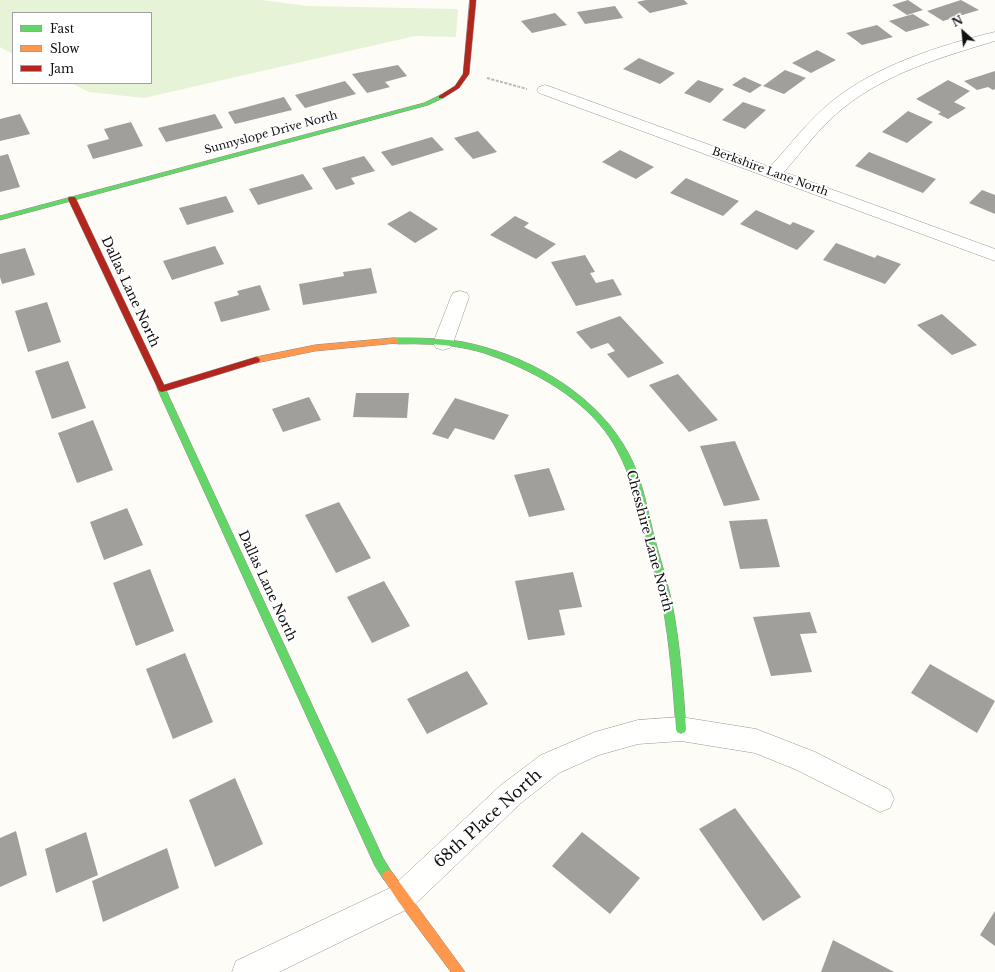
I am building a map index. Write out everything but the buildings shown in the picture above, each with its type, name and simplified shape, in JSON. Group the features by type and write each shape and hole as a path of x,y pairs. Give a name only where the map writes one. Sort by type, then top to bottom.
{"street":[{"path":"466,74 476,0"},
{"path":"774,173 827,114 845,99 869,83 895,69 995,36"},
{"name":"Sunnyslope Drive North","path":"0,218 426,104 444,96 458,87 466,74"},
{"name":"Berkshire Lane North","path":"545,90 995,255"},
{"name":"Dallas Lane North","path":"72,199 162,389 379,862 402,897 459,972"},
{"path":"444,342 460,297"},
{"name":"Chesshire Lane North","path":"162,389 239,364 305,349 337,344 392,340 444,342 475,348 529,368 567,390 589,409 614,438 627,460 636,484 668,606 674,651 681,729"},
{"name":"68th Place North","path":"247,972 402,897 511,794 550,764 595,744 638,732 681,729 756,741 806,761 880,798"}],"path":[{"path":"466,74 502,81 538,91 545,90"}],"green space":[{"path":"0,0 262,0 308,6 458,9 456,37 415,36 144,98 89,92 73,84 152,84 152,12 12,12 12,53 0,47"}],"traffic: fast":[{"path":"0,218 426,104 441,97"},
{"path":"394,341 429,341 464,345 508,359 552,381 573,395 607,428 620,446 634,477 663,584 670,618 674,650 681,729"},
{"path":"161,388 379,862 388,876"}],"traffic: slow":[{"path":"256,360 315,348 394,341"},
{"path":"388,876 402,897 459,972"}],"traffic: jam":[{"path":"441,97 457,87 466,74 473,0"},
{"path":"72,199 161,388"},
{"path":"162,389 256,360"}]}
